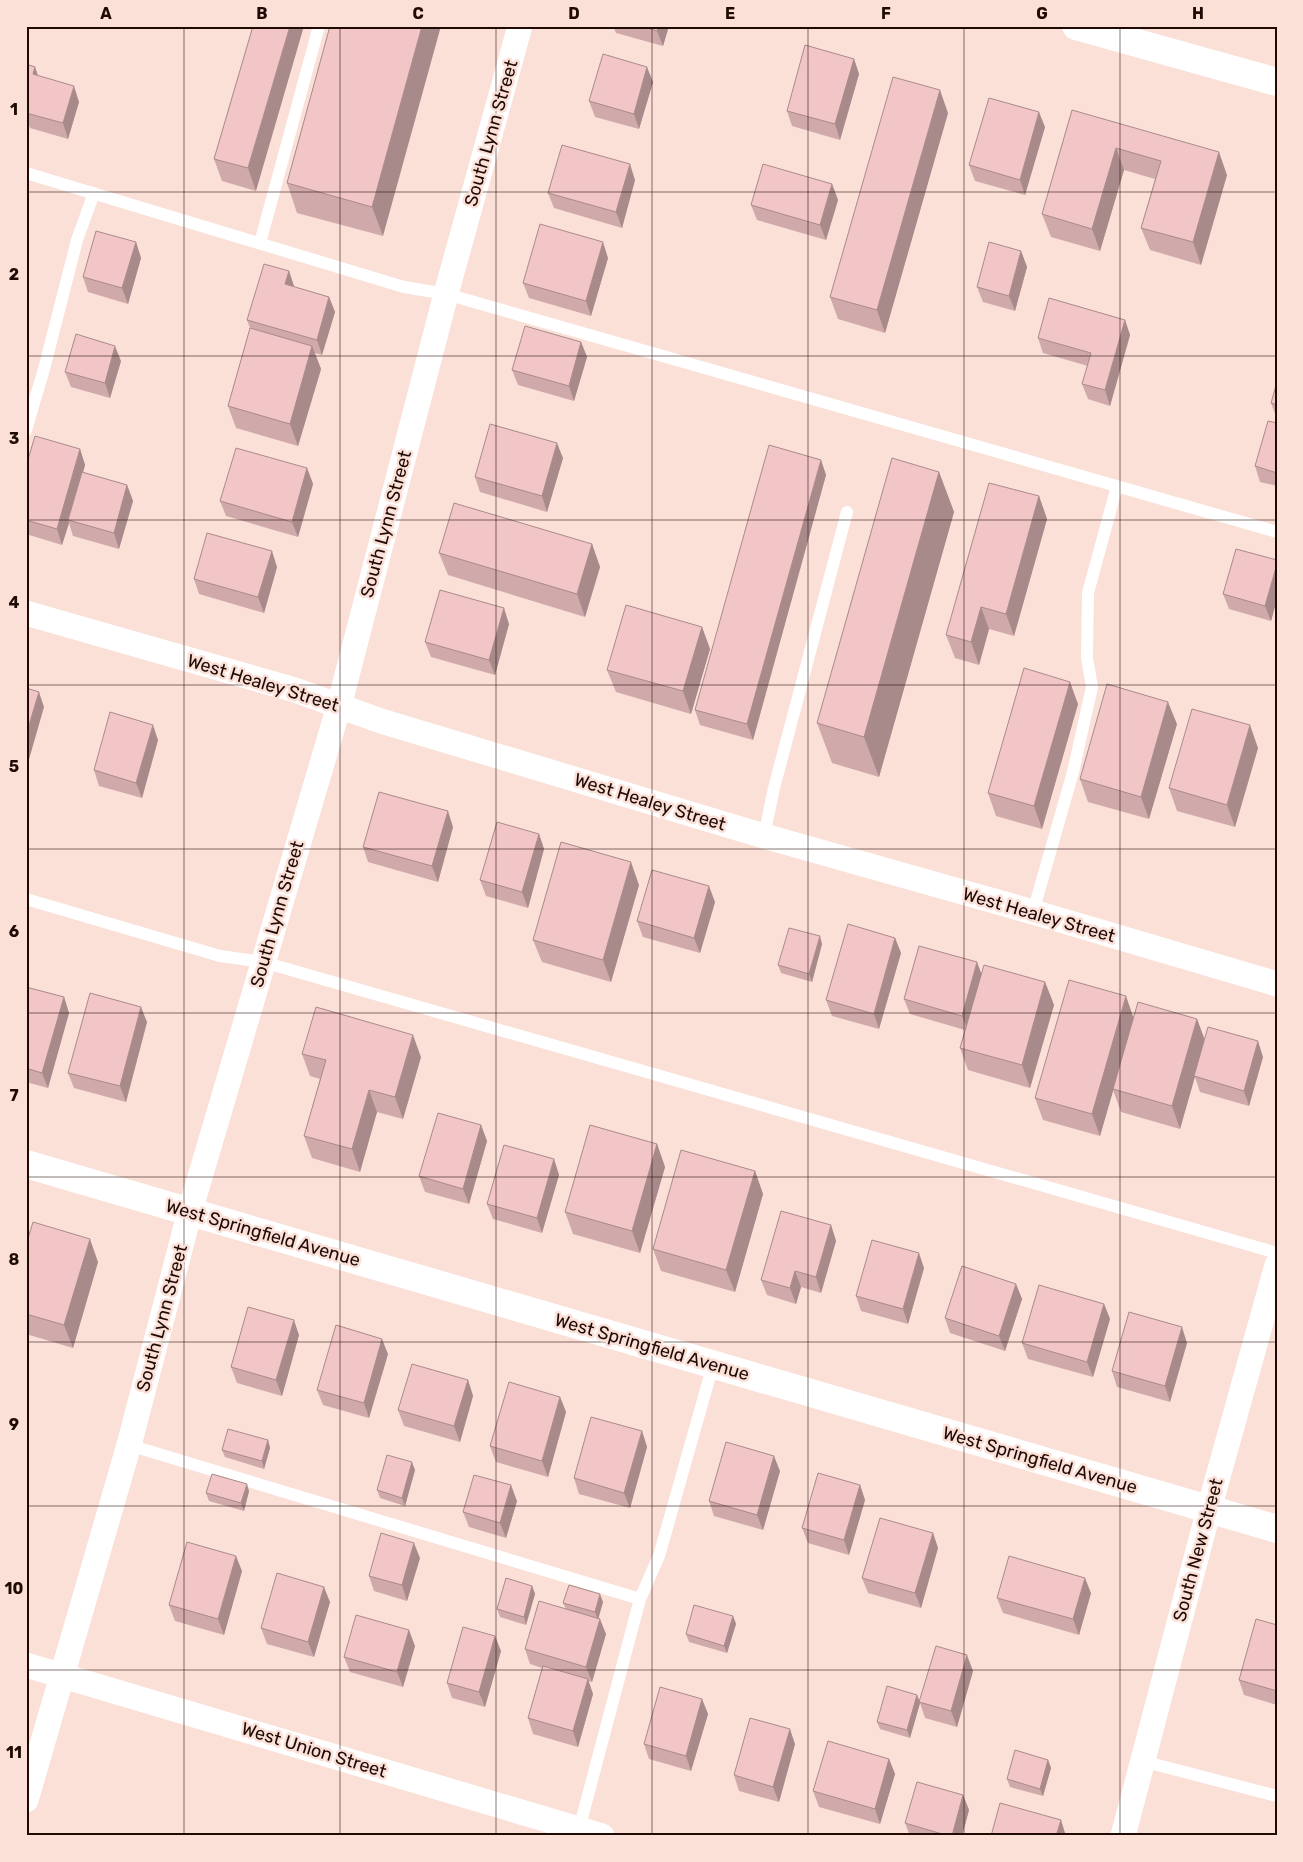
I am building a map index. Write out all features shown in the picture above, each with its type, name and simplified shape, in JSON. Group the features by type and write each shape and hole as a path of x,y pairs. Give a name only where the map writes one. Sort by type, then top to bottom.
{"main road":[{"path":"1076,26 1277,82"},
{"name":"West Springfield Avenue","path":"26,1164 1277,1529"}],"street":[{"name":"South Lynn Street","path":"26,1800 129,1445 190,1211 339,706 446,294 520,26"},
{"name":"West Healey Street","path":"26,613 295,690 381,721 764,836 1033,912 1277,984"},
{"name":"South New Street","path":"1123,1836 1209,1509 1277,1266"},
{"name":"West Union Street","path":"26,1665 578,1832 602,1836"}],"lane":[{"path":"260,243 319,26"},
{"path":"26,173 404,287 446,294 1277,532"},
{"path":"26,430 44,369 76,240 94,194"},
{"path":"1033,912 1073,772 1092,687 1087,658 1088,593 1117,486"},
{"path":"764,836 774,788 847,512"},
{"path":"26,899 220,956 263,962 1277,1253"},
{"path":"578,1832 640,1599 659,1556 713,1365"},
{"path":"129,1445 640,1599"},
{"path":"1142,1761 1277,1796"}],"building":[{"path":"253,26 290,26 248,168 214,159"},
{"path":"330,26 422,26 372,207 287,183"},
{"path":"642,26 659,26 657,31"},
{"path":"805,45 854,59 835,124 787,111"},
{"path":"603,54 647,67 634,114 589,101"},
{"path":"26,64 35,67 33,74 74,86 63,123 26,113"},
{"path":"893,77 940,90 877,310 830,297"},
{"path":"989,98 1039,112 1020,180 969,165"},
{"path":"1072,110 1219,152 1193,242 1141,228 1161,161 1116,148 1092,229 1042,214"},
{"path":"562,145 630,164 616,212 548,193"},
{"path":"763,164 832,184 820,225 751,205"},
{"path":"540,224 603,242 586,301 523,283"},
{"path":"96,231 136,242 122,288 83,277"},
{"path":"989,242 1021,251 1009,296 977,287"},
{"path":"264,264 289,271 285,284 329,297 317,340 247,320"},
{"path":"1049,298 1125,320 1105,390 1082,384 1091,353 1038,338"},
{"path":"525,326 581,342 569,386 512,370"},
{"path":"250,328 312,346 290,424 228,406"},
{"path":"76,334 115,346 105,383 65,372"},
{"path":"1277,382 1277,405 1271,403"},
{"path":"1268,421 1277,423 1277,473 1255,466"},
{"path":"490,424 557,443 542,496 475,477"},
{"path":"35,436 80,449 57,529 26,520 26,466"},
{"path":"769,445 821,460 747,724 695,710"},
{"path":"236,448 307,468 292,522 220,501"},
{"path":"892,458 939,472 864,737 817,723"},
{"path":"82,472 127,485 114,533 68,520"},
{"path":"989,483 1039,496 1006,614 981,607 971,642 946,635"},
{"path":"454,503 592,544 577,594 439,553"},
{"path":"207,533 272,551 258,597 194,579"},
{"path":"1236,549 1277,560 1265,606 1223,594"},
{"path":"440,590 504,608 489,660 425,642"},
{"path":"626,605 702,627 683,691 607,670"},
{"path":"1024,668 1070,682 1034,806 988,793"},
{"path":"1107,684 1168,702 1141,797 1080,779"},
{"path":"26,688 39,692 26,735"},
{"path":"1192,709 1250,725 1227,805 1169,788"},
{"path":"110,712 153,725 136,783 94,770"},
{"path":"379,792 448,811 432,866 363,847"},
{"path":"497,822 539,834 522,892 480,880"},
{"path":"561,842 631,862 603,960 533,940"},
{"path":"652,870 709,886 694,938 637,921"},
{"path":"848,924 895,938 874,1014 826,1000"},
{"path":"789,928 820,936 809,974 778,965"},
{"path":"919,946 977,962 962,1016 904,999"},
{"path":"984,965 1045,982 1022,1065 960,1048"},
{"path":"1069,980 1126,996 1092,1114 1035,1098"},
{"path":"26,987 64,997 42,1073 26,1068"},
{"path":"90,993 141,1007 120,1086 68,1073"},
{"path":"1138,1002 1197,1019 1172,1106 1113,1089"},
{"path":"316,1007 413,1035 395,1097 369,1090 352,1149 304,1136 326,1060 302,1054"},
{"path":"1208,1027 1258,1041 1244,1091 1194,1076"},
{"path":"438,1113 481,1125 463,1189 419,1176"},
{"path":"590,1125 657,1144 632,1231 565,1212"},
{"path":"504,1145 554,1159 537,1218 487,1204"},
{"path":"681,1150 755,1171 726,1270 653,1249"},
{"path":"781,1211 831,1225 816,1277 795,1271 790,1288 761,1280"},
{"path":"33,1222 90,1239 64,1325 26,1314 26,1245"},
{"path":"872,1240 919,1253 903,1309 856,1296"},
{"path":"962,1266 1016,1284 999,1336 945,1318"},
{"path":"1039,1285 1104,1304 1087,1362 1022,1343"},
{"path":"248,1307 294,1320 276,1380 231,1367"},
{"path":"1129,1312 1182,1327 1165,1386 1112,1371"},
{"path":"336,1325 382,1339 364,1403 317,1390"},
{"path":"412,1364 468,1380 454,1426 398,1410"},
{"path":"509,1382 560,1397 542,1461 490,1446"},
{"path":"591,1417 642,1431 624,1493 574,1478"},
{"path":"228,1429 268,1440 262,1461 222,1450"},
{"path":"726,1442 774,1456 757,1515 709,1501"},
{"path":"387,1455 412,1462 402,1498 377,1490"},
{"path":"818,1473 860,1485 844,1540 802,1528"},
{"path":"212,1474 247,1484 241,1503 206,1493"},
{"path":"474,1475 511,1485 500,1523 463,1512"},
{"path":"880,1518 933,1533 915,1593 862,1578"},
{"path":"381,1533 414,1543 402,1585 369,1576"},
{"path":"187,1542 236,1556 218,1619 169,1605"},
{"path":"1009,1556 1085,1578 1073,1619 997,1598"},
{"path":"277,1573 324,1587 308,1642 261,1628"},
{"path":"506,1578 532,1586 524,1617 497,1609"},
{"path":"569,1585 600,1594 595,1612 563,1603"},
{"path":"539,1601 600,1619 586,1667 525,1649"},
{"path":"694,1605 733,1616 724,1646 686,1634"},
{"path":"356,1615 409,1630 397,1672 344,1657"},
{"path":"1256,1619 1277,1625 1277,1691 1239,1680"},
{"path":"463,1627 495,1636 479,1692 447,1683"},
{"path":"936,1646 967,1655 951,1711 919,1702"},
{"path":"543,1666 588,1679 573,1731 528,1718"},
{"path":"887,1686 917,1695 907,1730 877,1722"},
{"path":"660,1687 702,1699 686,1756 644,1744"},
{"path":"750,1718 790,1729 773,1787 734,1775"},
{"path":"828,1741 889,1759 875,1809 813,1791"},
{"path":"1015,1750 1048,1760 1040,1789 1007,1779"},
{"path":"917,1782 963,1795 952,1836 905,1823"},
{"path":"1000,1803 1061,1820 1056,1836 991,1836"}]}
